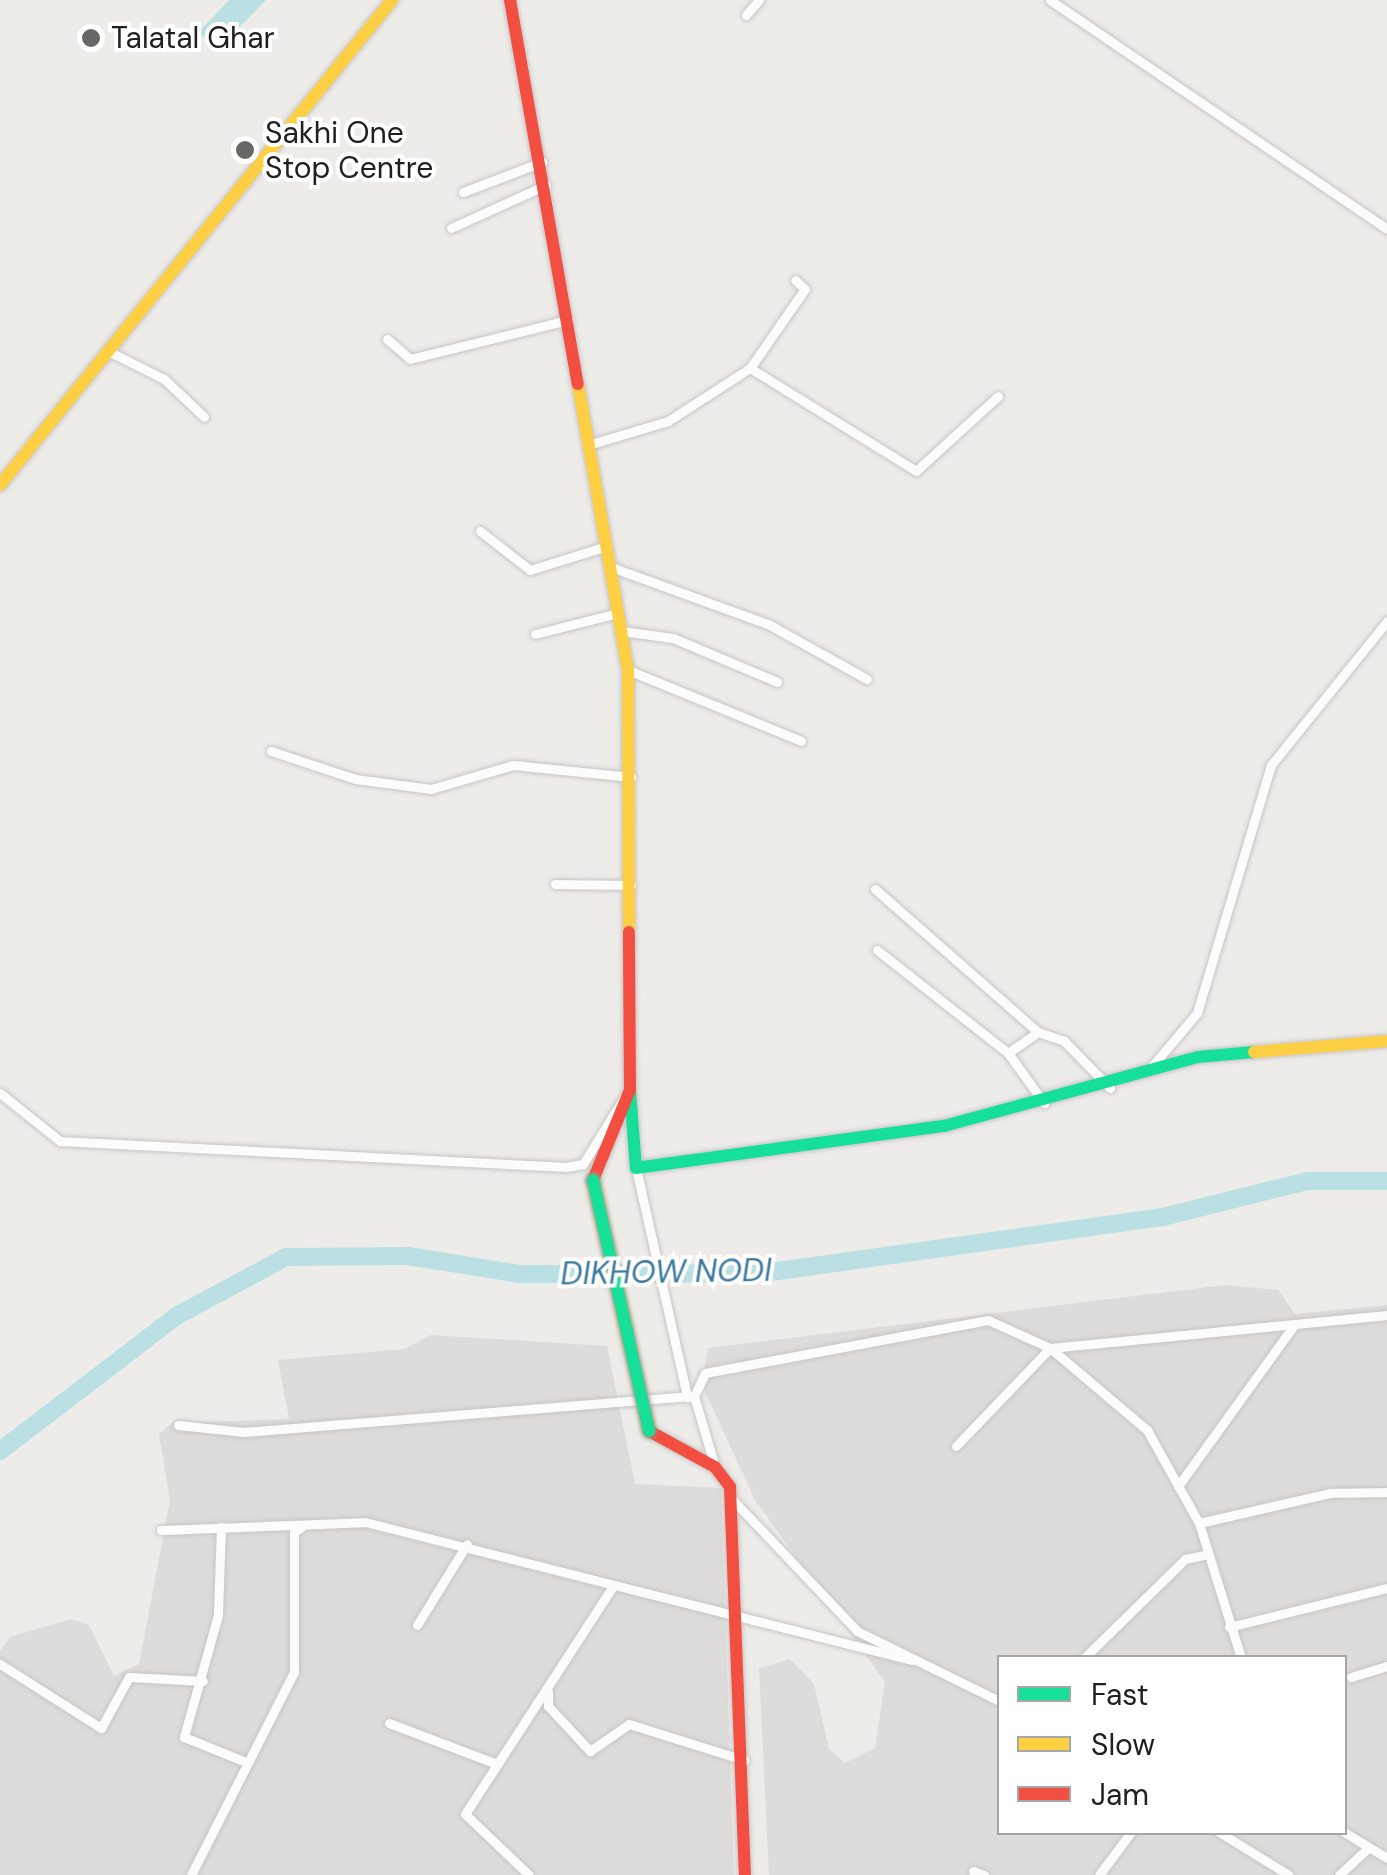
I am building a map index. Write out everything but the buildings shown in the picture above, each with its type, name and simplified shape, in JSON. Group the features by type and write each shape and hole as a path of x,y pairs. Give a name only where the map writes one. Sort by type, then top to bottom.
{"main road":[{"path":"0,485 392,0"},
{"path":"510,0 542,162 628,670 634,776 630,1090 636,1168 1044,1103 1110,1088 1198,1057 1387,1042"},
{"path":"630,1090 593,1180 649,1431 715,1466 730,1497 739,1622 745,1875"}],"street":[{"path":"746,15 759,0"},
{"path":"1050,0 1387,229"},
{"path":"462,192 542,162"},
{"path":"451,228 546,185"},
{"path":"588,444 668,421 750,368 805,289 795,280"},
{"path":"387,339 410,360 568,320"},
{"path":"108,351 164,380 204,417"},
{"path":"750,368 916,471 998,396"},
{"path":"480,531 530,570 607,546"},
{"path":"611,567 768,624 866,679"},
{"path":"535,634 618,613"},
{"path":"1143,1077 1196,1013 1271,765 1387,621"},
{"path":"622,631 673,638 777,682"},
{"path":"628,670 801,741"},
{"path":"270,751 430,790 513,765 634,776"},
{"path":"555,884 632,885"},
{"path":"875,889 1038,1032 1064,1041 1110,1088"},
{"path":"877,950 1008,1053 1044,1103"},
{"path":"1008,1053 1038,1032"},
{"path":"0,1093 60,1141 566,1166 583,1164 630,1090"},
{"path":"636,1168 648,1206 684,1384 715,1466"},
{"path":"956,1446 1050,1348 1387,1314"},
{"path":"691,1396 705,1372 988,1320 1050,1348 1147,1430 1198,1523 1204,1554 1241,1655"},
{"path":"1178,1486 1294,1325"},
{"path":"178,1425 244,1432 691,1396"},
{"path":"1198,1523 1330,1494 1387,1492"},
{"path":"730,1497 858,1630 997,1700"},
{"path":"161,1530 364,1522 467,1544 739,1622 912,1660"},
{"path":"191,1875 294,1672 294,1532 304,1526"},
{"path":"221,1527 218,1615 203,1681 184,1737 246,1762"},
{"path":"418,1625 467,1544"},
{"path":"1087,1655 1185,1559 1204,1554"},
{"path":"529,1875 465,1814 612,1588"},
{"path":"1229,1627 1387,1588"},
{"path":"0,1664 100,1728 129,1677 203,1681"},
{"path":"1351,1677 1387,1666"},
{"path":"548,1689 548,1706 590,1751 629,1724 744,1760"},
{"path":"389,1723 497,1764"},
{"path":"1347,1834 1387,1858"},
{"path":"1099,1875 1129,1835"},
{"path":"1225,1835 1289,1875"},
{"path":"1339,1875 1368,1848"}],"shaded area":[{"path":"1225,1285 1278,1290 1295,1314 1387,1305 1387,1875 769,1875 759,1668 790,1659 814,1684 829,1749 845,1763 875,1748 885,1682 755,1500 701,1383 708,1348"},
{"path":"430,1335 607,1346 635,1484 721,1488 734,1875 0,1875 0,1651 10,1637 71,1619 89,1625 114,1676 139,1664 170,1501 159,1434 172,1423 289,1419 278,1360 405,1349"}],"water":[{"path":"229,0 266,0 216,51 199,32"}],"waterway":[{"name":"DIKHOW NODI","path":"0,1451 178,1315 286,1257 408,1256 520,1274 764,1273 1163,1217 1307,1181 1387,1181"}],"traffic: fast":[{"path":"630,1092 636,1168 944,1126 1198,1057 1254,1052"},
{"path":"593,1180 649,1431"}],"traffic: slow":[{"path":"0,485 392,0"},
{"path":"578,384 628,670 629,932"},
{"path":"1254,1052 1387,1041"}],"traffic: jam":[{"path":"510,0 578,384"},
{"path":"593,1180 630,1090 629,932"},
{"path":"649,1431 715,1467 730,1487 745,1875"}],"place":[{"name":"Talatal Ghar","path":"91,38"},
{"name":"Sakhi One Stop Centre","path":"245,150"}]}
